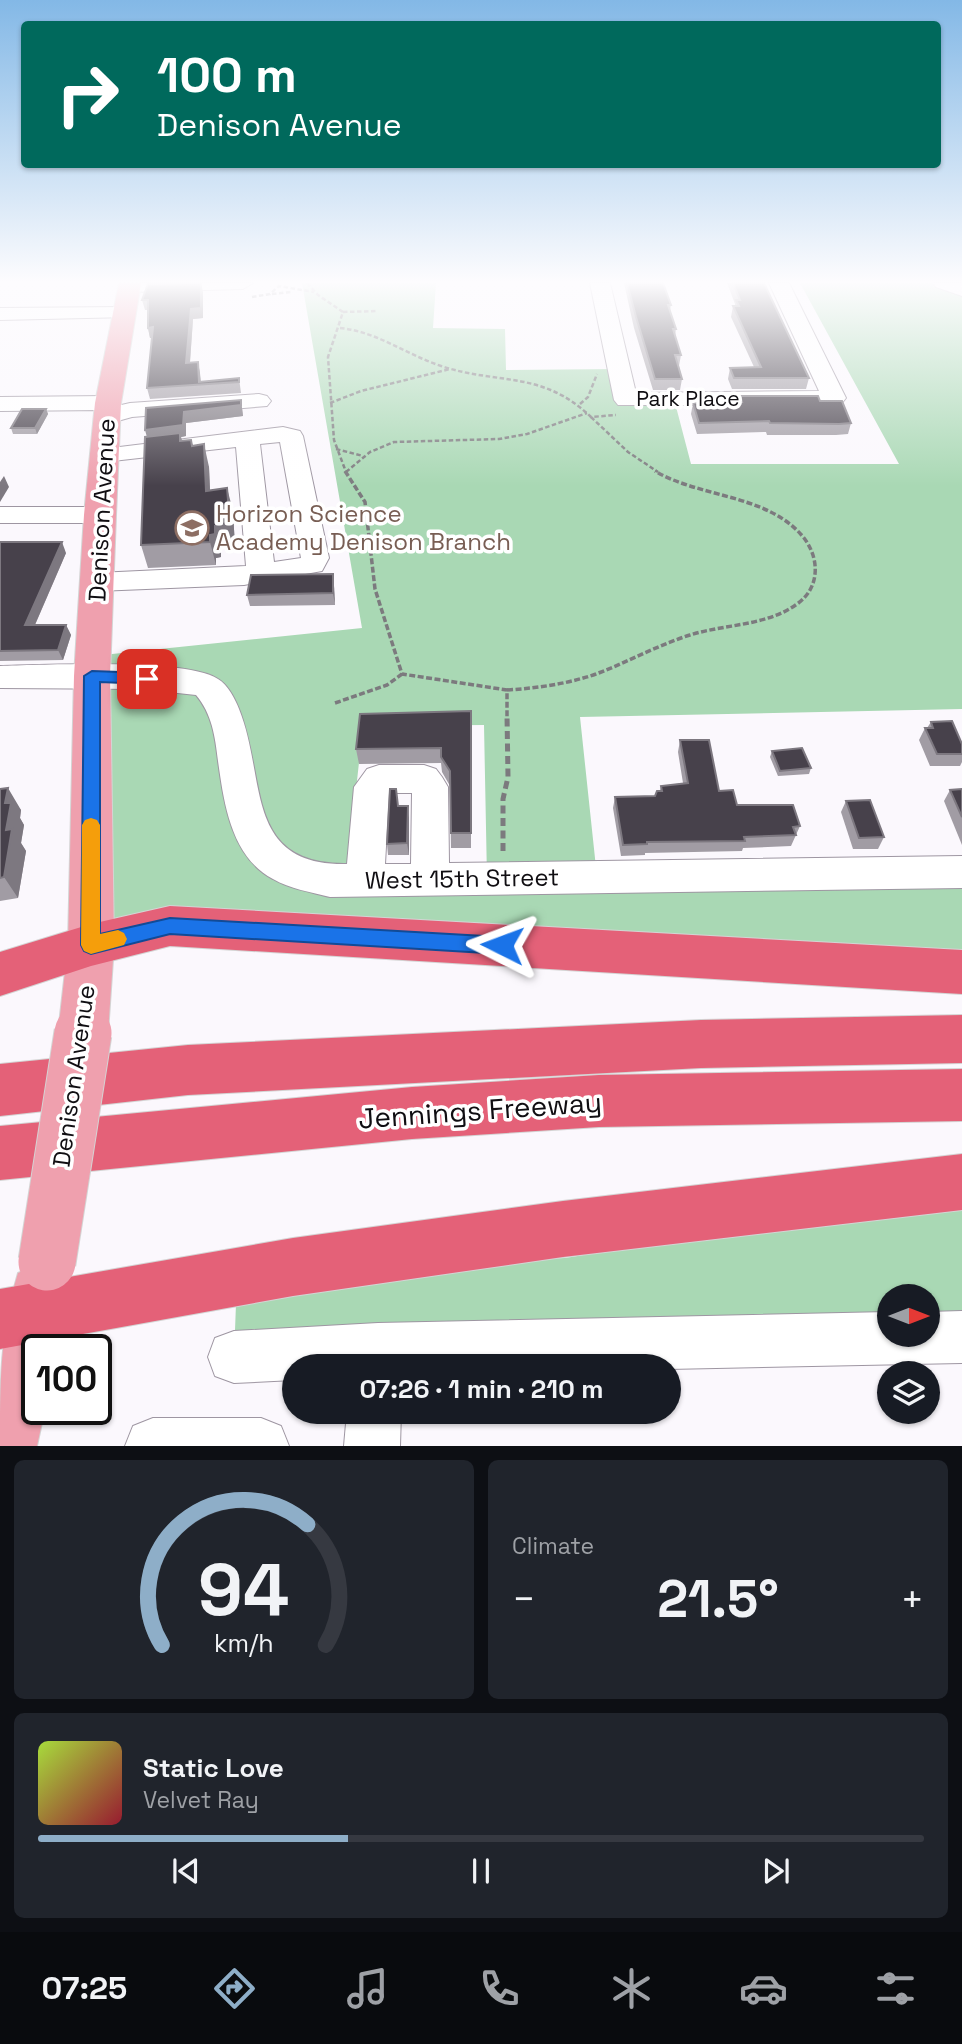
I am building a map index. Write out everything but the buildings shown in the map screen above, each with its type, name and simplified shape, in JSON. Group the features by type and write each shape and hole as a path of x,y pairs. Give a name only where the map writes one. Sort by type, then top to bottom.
{"highway":[{"path":"0,974 91,945 170,926 962,972"},
{"name":"Jennings Freeway","path":"0,1090 188,1070 701,1044 962,1039"},
{"name":"Jennings Freeway","path":"0,1153 412,1113 599,1101 962,1095"},
{"path":"27,1298 293,1267 563,1229 962,1182"}],"main road":[{"name":"Denison Avenue","path":"5,1446 27,1298 83,1033 91,945 92,676 107,410 117,350"}],"street":[{"path":"613,350 623,407"},
{"name":"Park Place","path":"623,407 834,398 811,350"},
{"path":"0,404 130,410 259,401"},
{"path":"97,582 253,575 312,565 315,558 290,436 283,434 104,455"},
{"path":"247,438 253,575"},
{"path":"0,515 100,515"},
{"path":"0,677 92,676"},
{"name":"West 15th Street","path":"92,676 173,679 206,686 220,702 228,725 245,815 258,847 283,867 330,881 962,872"},
{"path":"365,881 372,787 379,779 424,779 430,787 430,880"},
{"path":"488,1354 962,1337"},
{"path":"234,1357 282,1357"},
{"path":"372,1446 373,1424"},
{"path":"153,1446 261,1446"}],"path":[{"path":"331,350 328,357 330,403 336,449 346,472 365,502 375,589 402,674"},
{"path":"335,703 387,685 402,674 507,690 552,686 580,680 694,633 782,613 801,602 815,584 817,566 812,549 799,532 774,515 660,473 624,449 580,404 560,392 540,385 451,369 405,350"},
{"path":"330,403 361,391 451,369"},
{"path":"580,404 588,397 594,385 597,369 603,369"},
{"path":"346,472 364,457 394,442 499,439 527,434 623,407"},
{"path":"336,449 364,457"},
{"path":"503,863 503,799 508,777 509,753 507,690"}],"green space":[{"path":"314,350 506,350 506,370 619,369 626,400 674,399 691,464 899,464 837,350 962,350 962,709 580,717 597,877 962,872 962,972 170,926 91,945 93,656 362,628","holes":["484,725 487,879 346,881 363,726"]},
{"path":"962,1193 962,1337 940,1338 940,1284 877,1284 877,1339 234,1357 237,1277 293,1267 565,1258"}],"slow traffic":[{"path":"91,825 91,945 118,939"}],"place":[{"name":"Horizon Science Academy Denison Branch","path":"192,528"}],"route":[{"path":"147,679 92,676 91,945 170,926 502,945"}]}
